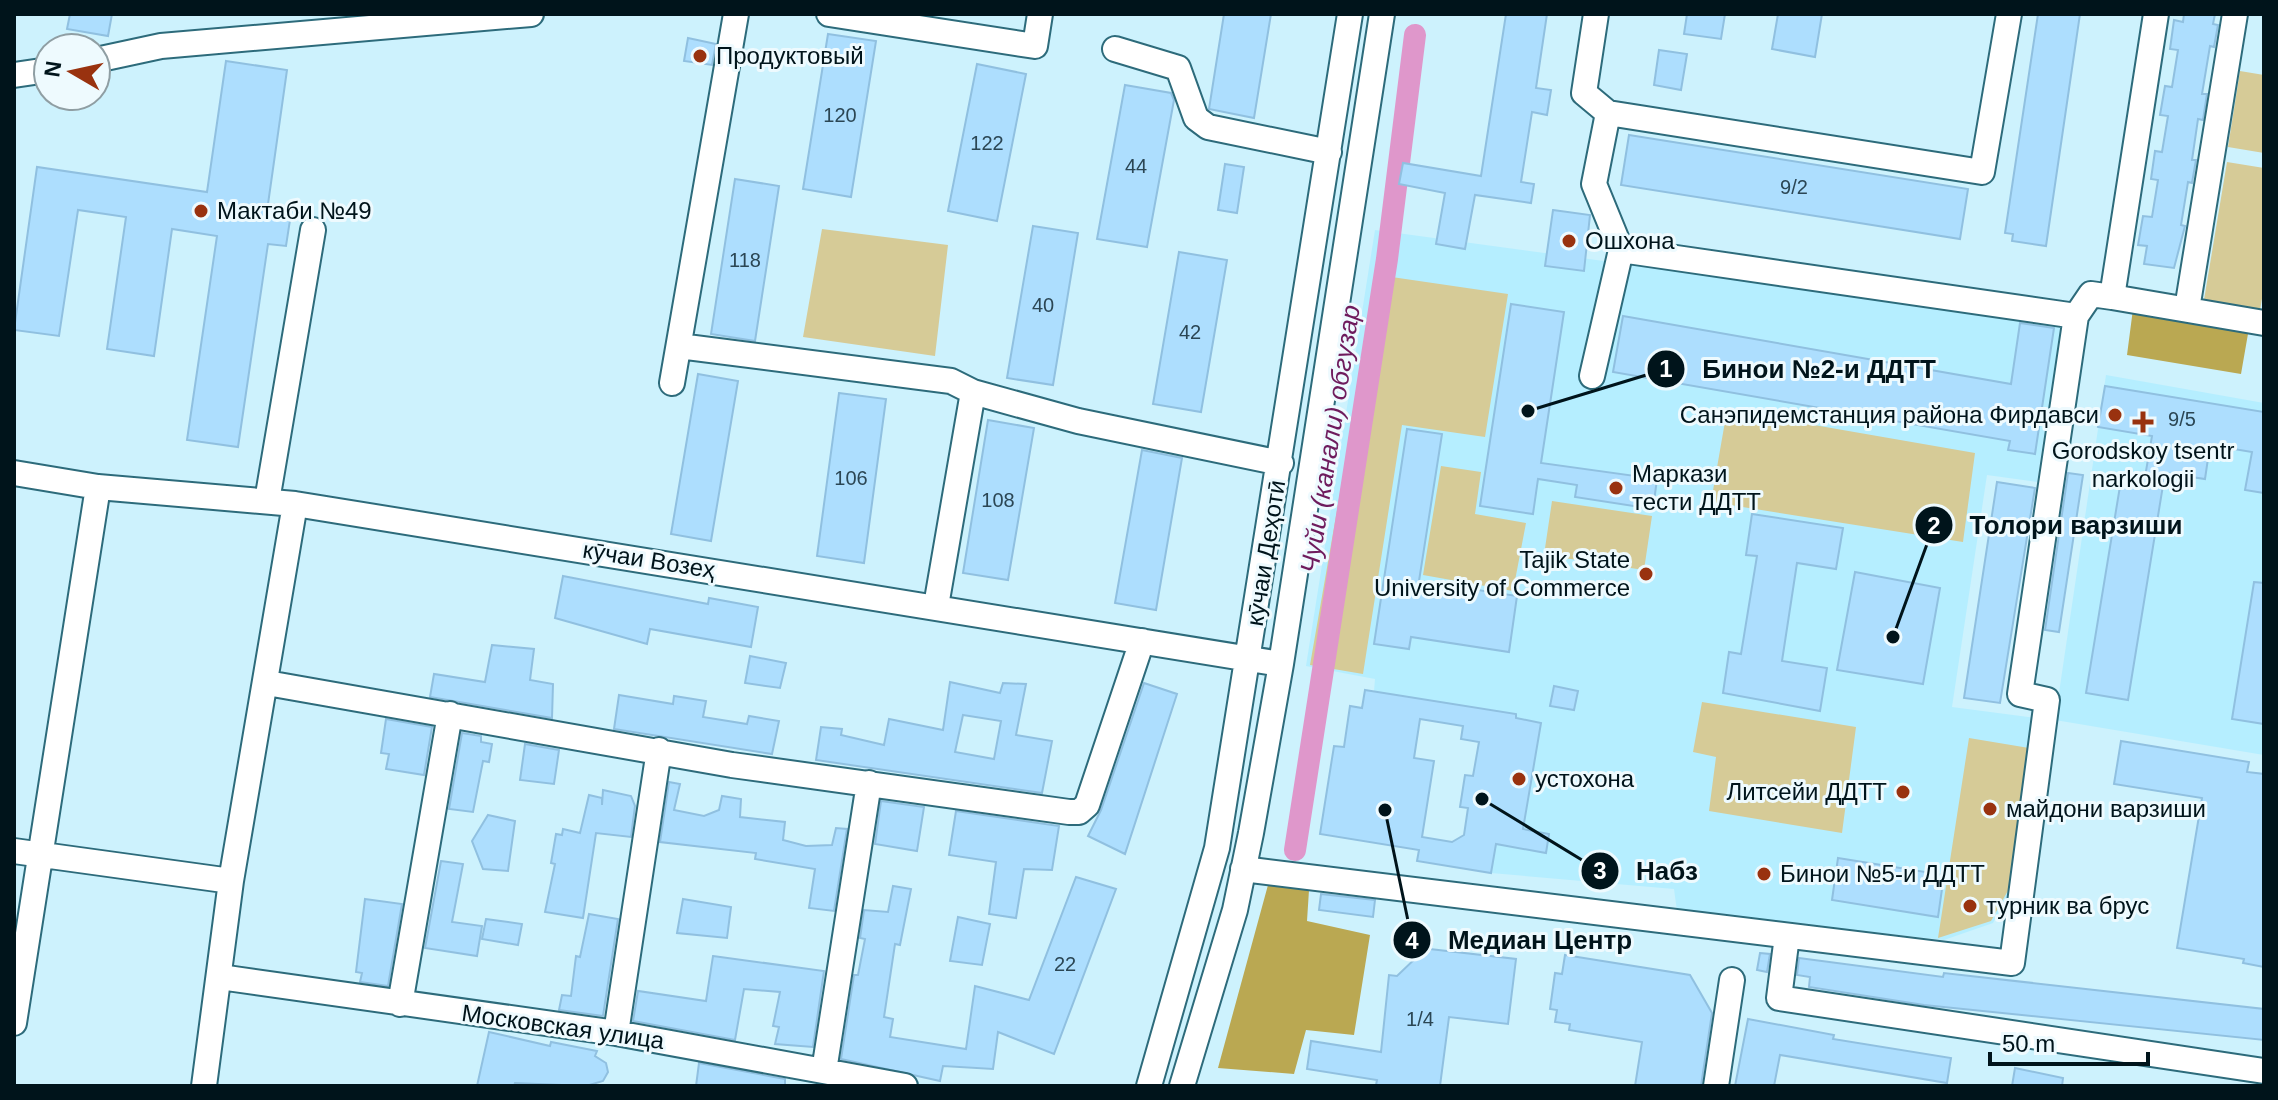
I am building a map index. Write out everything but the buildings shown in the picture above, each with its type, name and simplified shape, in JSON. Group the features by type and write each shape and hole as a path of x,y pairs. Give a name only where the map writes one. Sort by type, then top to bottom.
{"street":[{"path":"112,57 161,46 531,14"},
{"path":"672,383 736,14"},
{"path":"829,14 1035,46 1040,14"},
{"name":"кӯчаи Деҳотӣ","path":"1150,1086 1217,848 1281,463 1350,14"},
{"name":"кӯчаи Деҳотӣ","path":"1182,1086 1235,910 1243,869 1281,664 1382,14"},
{"path":"1596,14 1584,93 1608,113 1982,172 2009,14"},
{"path":"2112,297 2156,14"},
{"path":"2187,309 2235,14"},
{"path":"1115,49 1178,68 1196,118 1208,127 1329,152"},
{"path":"1592,376 1621,250 1594,184 1608,113"},
{"path":"267,501 313,230"},
{"path":"1621,250 2076,316"},
{"path":"1243,869 2012,963 2047,700 2020,694 2076,316 2091,294 2264,323"},
{"path":"679,346 951,381 973,392 1078,421 1281,463"},
{"path":"936,606 973,392"},
{"name":"кӯчаи Возеҳ","path":"14,473 98,487 295,504 1281,664"},
{"path":"14,1023 98,487"},
{"path":"204,1086 231,881 295,504"},
{"path":"267,683 732,765 1079,812 1087,805 1142,641"},
{"path":"400,1004 450,714"},
{"path":"616,1033 659,750"},
{"path":"824,1071 869,783"},
{"path":"14,851 231,881"},
{"path":"1787,936 1779,998 2264,1071"},
{"name":"Московская улица","path":"220,977 616,1033 905,1086"},
{"path":"1716,1086 1732,980"},
{"path":"1150,1086 1157,1086"}],"shaded area":[{"path":"2240,71 2264,75 2264,153 2228,147"},
{"path":"2227,162 2264,168 2264,287 2259,316 2203,306"},
{"path":"822,229 948,245 935,356 803,337"},
{"name":"Tajik State University of Commerce","path":"1375,230 2061,323 2037,482 1987,475 1952,707 2035,718 2012,888 1993,923 1944,940 1677,911 1674,889 1491,873 1517,716 1374,691 1375,679 1306,666"},
{"path":"1378,275 1508,294 1485,437 1402,425 1363,674 1310,665"},
{"path":"2133,309 2249,328 2241,374 2127,355"},
{"path":"2106,375 2264,403 2264,755 2055,720"},
{"path":"1727,410 1975,453 1963,542 1711,502"},
{"path":"1441,466 1481,472 1475,514 1526,523 1513,591 1423,575"},
{"path":"1552,501 1652,516 1644,570 1544,555"},
{"path":"1702,702 1856,727 1842,833 1709,811 1716,757 1693,752"},
{"name":"майдони варзиши","path":"1969,738 2029,748 2010,887 1991,921 1938,938"},
{"path":"1268,885 1309,890 1307,921 1370,935 1354,1035 1306,1030 1294,1074 1218,1068"}],"waterway":[{"name":"Чуйи (канали) обгузар","path":"1295,850 1387,259 1415,35"}],"place":[{"name":"Продуктовый","path":"700,56"},
{"name":"Мактаби №49","path":"201,211"},
{"name":"Ошхона","path":"1569,241"},
{"name":"Бинои №2-и ДДТТ","path":"1528,411"},
{"name":"Санэпидемстанция района Фирдавси","path":"2115,415"},
{"name":"Gorodskoy tsentr narkologii","path":"2143,422"},
{"name":"Маркази тести ДДТТ","path":"1616,488"},
{"name":"Tajik State University of Commerce","path":"1646,574"},
{"name":"Толори варзиши","path":"1893,637"},
{"name":"устохона","path":"1519,779"},
{"name":"Литсейи ДДТТ","path":"1903,792"},
{"name":"Набз","path":"1482,799"},
{"name":"майдони варзиши","path":"1990,809"},
{"name":"Медиан Центр","path":"1385,810"},
{"name":"Бинои №5-и ДДТТ","path":"1764,874"},
{"name":"турник ва брус","path":"1970,906"}]}
